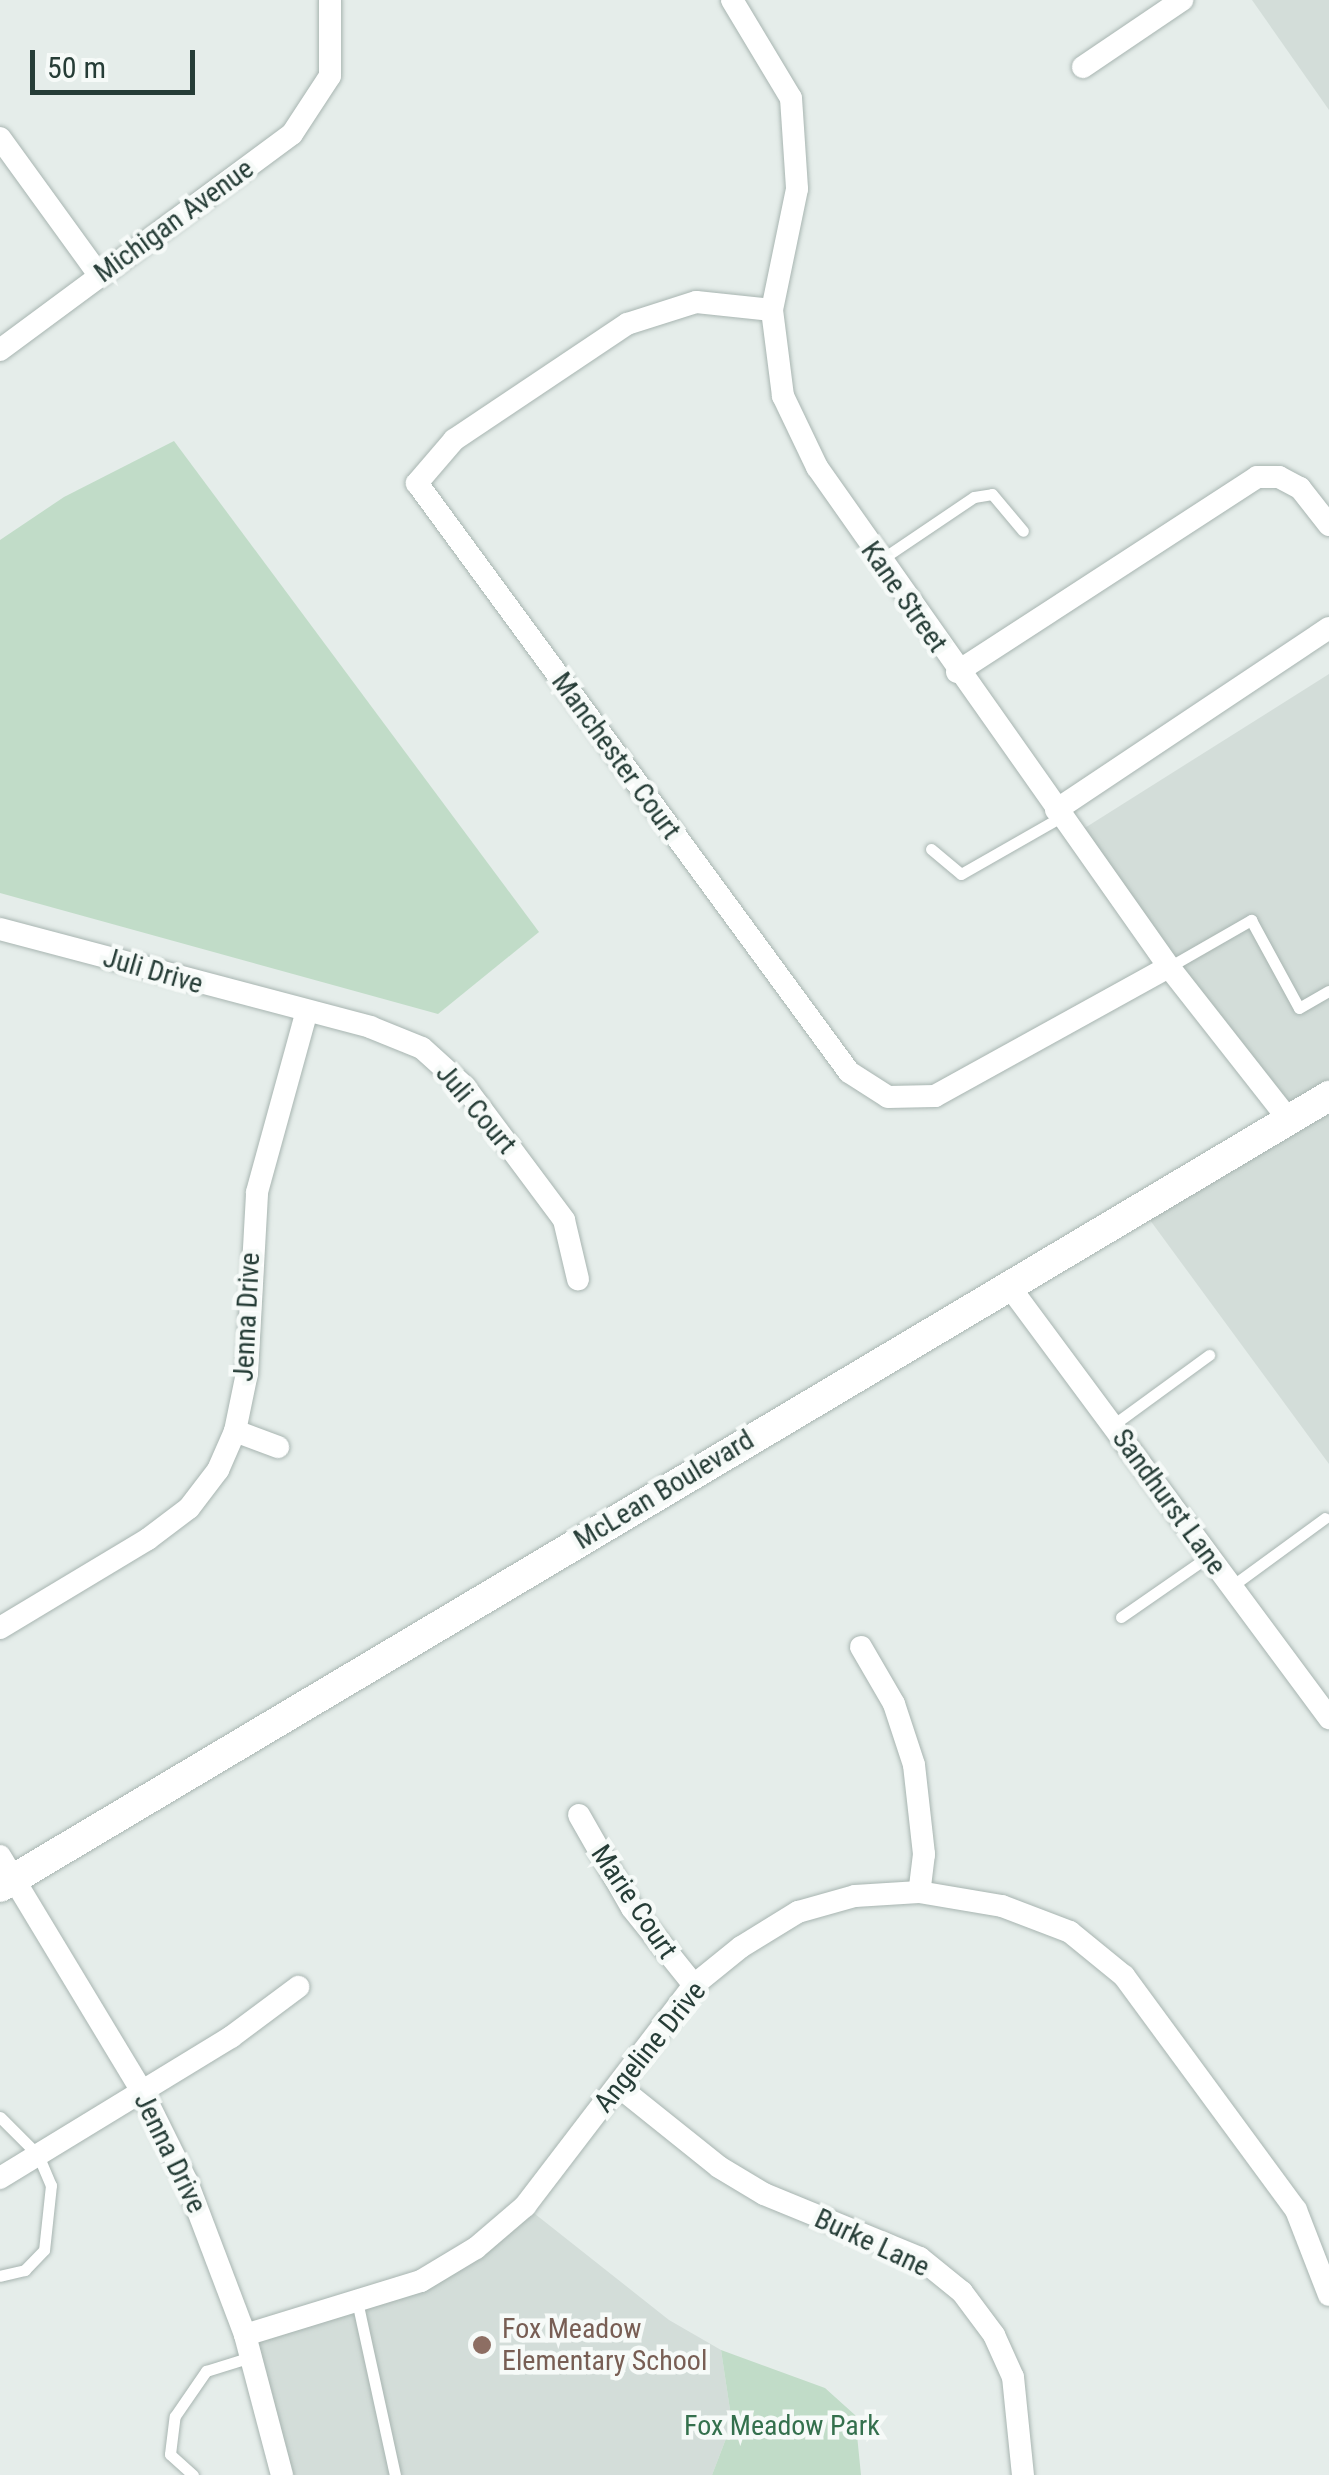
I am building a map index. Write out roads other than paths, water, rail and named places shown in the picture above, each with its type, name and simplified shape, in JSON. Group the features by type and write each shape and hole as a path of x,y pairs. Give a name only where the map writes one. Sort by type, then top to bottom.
{"main road":[{"name":"McLean Boulevard","path":"4,1874 1329,1096"}],"street":[{"name":"Michigan Avenue","path":"0,350 292,134 330,76 330,0"},
{"name":"Kane Street","path":"732,0 791,98 797,189 772,310 783,396 817,468 878,562 1169,968 1289,1120"},
{"path":"1083,67 1182,0"},
{"path":"0,138 100,276"},
{"name":"Manchester Court","path":"772,310 696,302 627,324 454,440 417,482 849,1072 888,1097 935,1096 1169,968"},
{"path":"957,672 1257,477 1280,477 1300,488 1329,525"},
{"path":"1059,814 1329,628"},
{"name":"Juli Drive","path":"0,928 306,1014"},
{"name":"Juli Court","path":"306,1014 370,1027 422,1048 465,1086 564,1220 578,1279"},
{"name":"Jenna Drive","path":"0,1628 189,1508 235,1431 248,1373 258,1192 306,1014"},
{"name":"Sandhurst Lane","path":"1009,1286 1329,1718"},
{"path":"235,1431 278,1447"},
{"path":"861,1647 894,1704 914,1765 924,1854 919,1892"},
{"name":"Marie Court","path":"579,1815 632,1908 694,1985"},
{"name":"Jenna Drive","path":"4,1874 142,2092 187,2182 248,2346 282,2475"},
{"name":"Angeline Drive","path":"248,2346 356,2301 421,2282 476,2248 525,2206 694,1985 798,1912 855,1896 919,1892 1002,1906 1070,1932 1124,1976 1296,2210 1329,2295"},
{"path":"0,2178 142,2092 298,1987"},
{"name":"Burke Lane","path":"618,2086 719,2167 764,2194 920,2258 962,2292 994,2335 1013,2377 1023,2475"}],"lane":[{"path":"878,562 974,497 992,494 1024,531"},
{"path":"932,850 961,874 1059,814"},
{"path":"1169,968 1251,920 1299,1008 1329,991"},
{"path":"1112,1425 1209,1356"},
{"path":"1232,1586 1325,1518"},
{"path":"1121,1617 1209,1556"},
{"path":"0,2117 38,2155 50,2186 44,2250 25,2270 0,2276"},
{"path":"356,2301 395,2475"},
{"path":"194,2475 170,2454 176,2416 206,2371 248,2346"}],"place":[{"name":"Fox Meadow Elementary School","path":"482,2345"}],"park label":[{"name":"Fox Meadow Park","path":"782,2426"}]}
